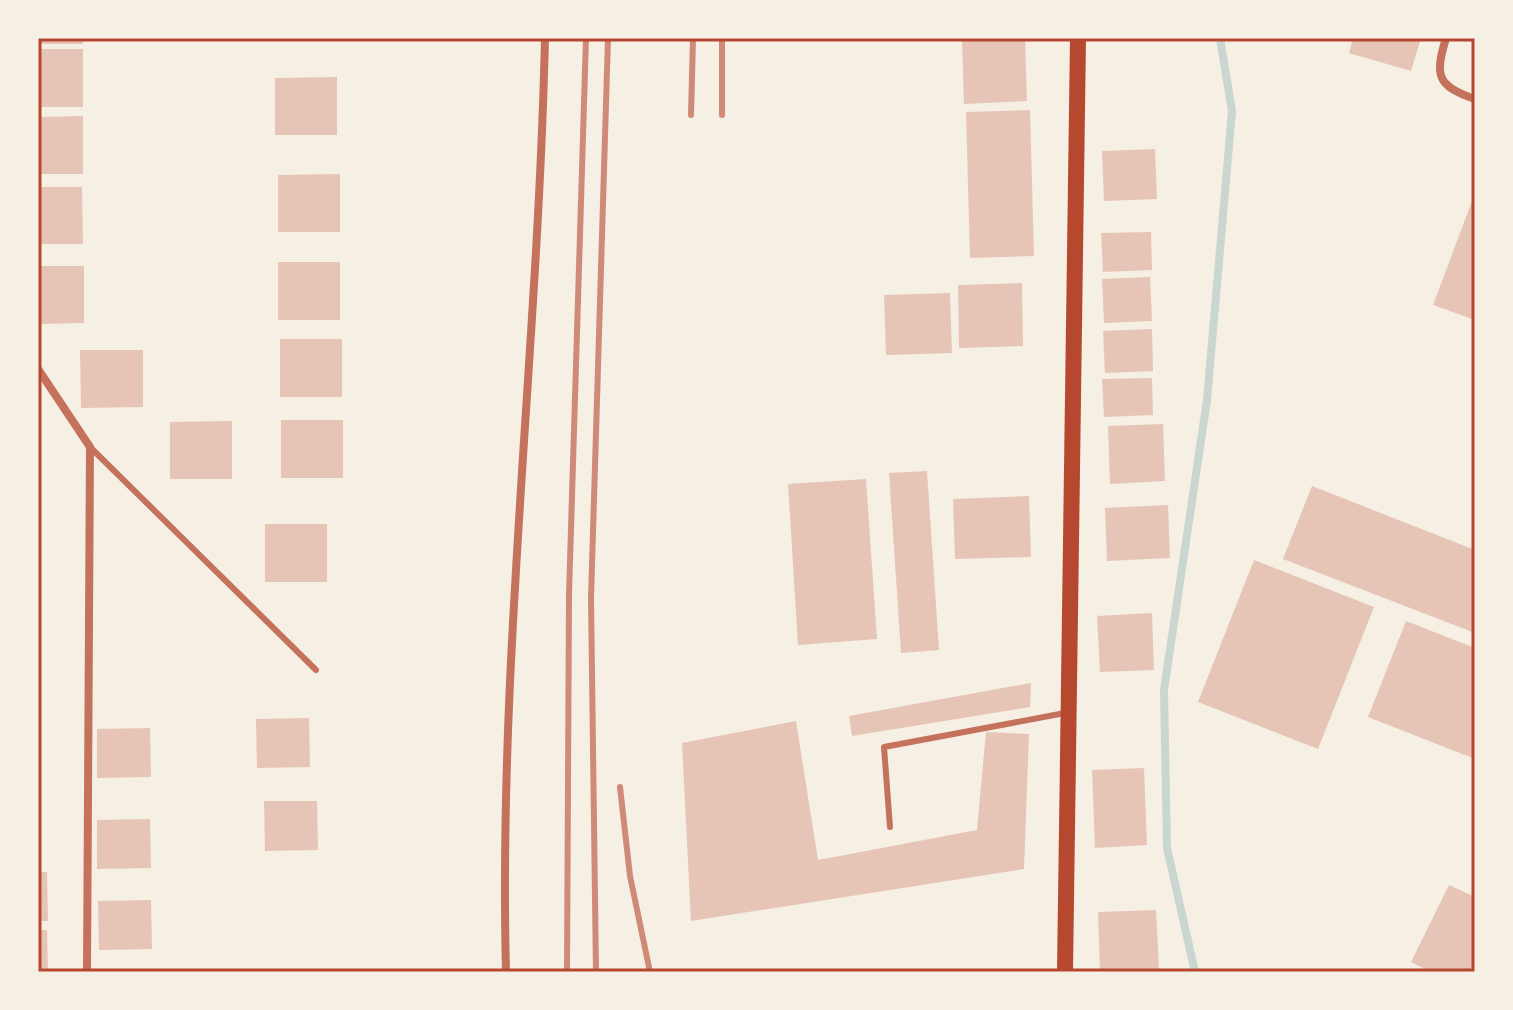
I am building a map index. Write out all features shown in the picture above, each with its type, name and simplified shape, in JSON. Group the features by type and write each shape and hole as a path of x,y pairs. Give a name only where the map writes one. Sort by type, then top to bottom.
{"main road":[{"path":"1065,972 1078,38"}],"street":[{"path":"506,972 502,842 542,167 545,38"},
{"path":"1446,38 1438,66 1442,82 1455,93 1475,99"},
{"path":"38,369 90,447 87,972"}],"lane":[{"path":"90,447 316,670"},
{"path":"890,827 884,747 1068,712"}],"building":[{"path":"38,38 83,38 83,44 38,44"},
{"path":"962,38 1025,38 1027,101 964,104"},
{"path":"1353,38 1421,38 1411,71 1349,53"},
{"path":"38,49 83,49 83,107 38,107"},
{"path":"337,77 337,135 275,135 275,78"},
{"path":"1030,110 1034,256 970,258 966,112"},
{"path":"83,116 83,174 38,174 38,117"},
{"path":"1155,149 1157,199 1104,201 1102,151"},
{"path":"340,174 340,232 278,232 278,175"},
{"path":"38,187 82,187 83,244 38,244"},
{"path":"1475,193 1475,320 1433,305"},
{"path":"1151,232 1152,270 1103,272 1101,233"},
{"path":"278,262 340,262 340,320 278,320"},
{"path":"38,266 84,266 84,323 38,324"},
{"path":"1150,277 1152,321 1104,323 1102,279"},
{"path":"1022,283 1023,346 959,348 958,285"},
{"path":"950,293 952,353 886,355 884,295"},
{"path":"1152,329 1153,371 1105,373 1103,331"},
{"path":"280,339 342,339 342,397 280,397"},
{"path":"80,350 143,350 143,407 81,408"},
{"path":"1152,378 1153,415 1104,417 1102,379"},
{"path":"281,420 343,420 343,478 281,478"},
{"path":"232,421 232,479 170,479 170,422"},
{"path":"1163,424 1165,481 1110,484 1108,426"},
{"path":"927,471 939,650 901,653 889,473"},
{"path":"866,479 877,639 798,645 788,484"},
{"path":"1312,486 1475,550 1475,633 1283,559"},
{"path":"1029,496 1031,557 955,559 953,499"},
{"path":"1168,505 1170,558 1107,561 1105,508"},
{"path":"265,524 327,524 327,582 265,582"},
{"path":"1254,560 1374,607 1318,749 1198,702"},
{"path":"1152,613 1154,670 1100,672 1097,616"},
{"path":"1406,621 1475,648 1475,759 1368,717"},
{"path":"1031,683 1030,707 852,736 849,716"},
{"path":"309,718 310,767 257,768 256,719"},
{"path":"796,721 818,860 977,830 986,732 1029,734 1024,869 691,921 682,743"},
{"path":"150,728 151,777 97,778 97,729"},
{"path":"1144,768 1147,845 1095,848 1092,770"},
{"path":"264,801 317,801 318,850 265,851"},
{"path":"150,819 151,868 97,869 97,820"},
{"path":"38,872 47,872 48,921 38,921"},
{"path":"1449,885 1475,897 1475,972 1431,972 1411,962"},
{"path":"151,900 152,949 99,950 98,901"},
{"path":"1156,910 1159,969 1100,971 1098,912"},
{"path":"38,930 47,930 48,972 38,972"}],"waterway":[{"path":"1195,972 1167,848 1164,690 1207,400 1232,111 1220,38"}],"railway":[{"path":"567,972 569,594 586,38"},
{"path":"596,972 591,598 608,38"},
{"path":"691,115 693,38"},
{"path":"722,38 722,115"},
{"path":"620,787 630,876 650,972"}]}
